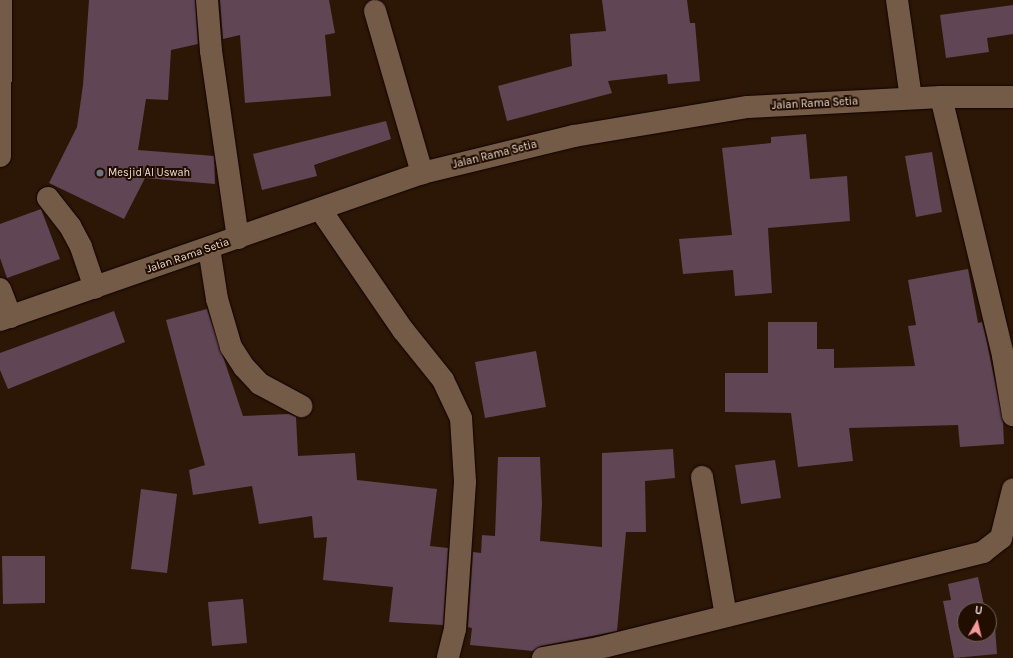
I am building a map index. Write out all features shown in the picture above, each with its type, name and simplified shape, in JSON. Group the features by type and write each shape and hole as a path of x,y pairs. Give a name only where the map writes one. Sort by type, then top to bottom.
{"street":[{"path":"0,156 1,0"},
{"path":"207,0 211,50 238,238"},
{"path":"897,0 911,98"},
{"path":"375,11 422,173"},
{"path":"941,97 1003,356 1013,415"},
{"name":"Jalan Rama Setia","path":"5,318 95,288 422,173 574,136 748,107 911,98 1013,97"},
{"path":"48,198 74,233 95,288"},
{"path":"320,209 403,330 443,380 461,418 465,482 455,629 448,658"},
{"path":"209,248 217,299 231,347 244,367 260,384 301,406"},
{"path":"0,289 5,318"},
{"path":"702,477 726,616"},
{"path":"543,658 599,648 983,552 1001,538 1011,498"},
{"path":"1011,498 1013,539"}],"building":[{"path":"89,0 195,0 198,44 171,50 168,100 146,99 138,150 214,156 215,184 145,178 124,219 49,183 77,127 83,85"},
{"path":"220,0 329,0 335,33 325,35 331,96 245,103 240,35 223,39"},
{"path":"602,0 687,0 690,23 695,23 700,81 668,84 667,74 608,81 612,93 507,121 498,86 572,66 570,34 606,31"},
{"path":"1013,5 1013,34 987,38 989,52 946,58 940,15"},
{"path":"386,121 391,139 314,165 317,176 262,190 253,154"},
{"path":"806,134 810,179 847,176 850,221 768,228 772,293 735,296 733,270 683,274 679,239 732,235 722,148 771,143 771,137"},
{"path":"932,152 942,212 916,217 905,156"},
{"path":"41,209 60,259 7,278 0,258 0,224"},
{"path":"968,269 978,323 982,322 986,338 1003,422 1004,444 960,447 958,425 849,428 853,461 798,467 791,413 725,412 725,373 768,373 768,322 817,322 817,349 834,349 834,368 915,366 908,326 916,325 908,280"},
{"path":"207,309 243,416 289,414 296,417 298,456 355,453 357,480 437,489 430,546 448,548 443,625 389,622 393,587 323,580 327,537 314,538 312,516 259,524 252,486 193,495 189,470 205,465 166,320"},
{"path":"114,311 125,342 8,389 0,370 0,353"},
{"path":"536,351 546,407 485,418 475,362"},
{"path":"673,449 675,478 645,481 646,532 626,532 617,631 541,646 533,651 470,645 472,628 468,627 473,552 481,553 482,535 495,536 498,457 540,457 542,504 540,541 602,547 602,453"},
{"path":"775,460 781,498 741,504 735,465"},
{"path":"141,489 177,494 167,573 131,569"},
{"path":"2,556 45,556 45,603 3,604"},
{"path":"978,577 983,602 957,602 957,642 996,642 997,654 954,658 943,601 951,600 948,584"},
{"path":"243,599 247,643 212,646 208,602"}],"place":[{"name":"Mesjid Al Uswah","path":"100,173"}]}
